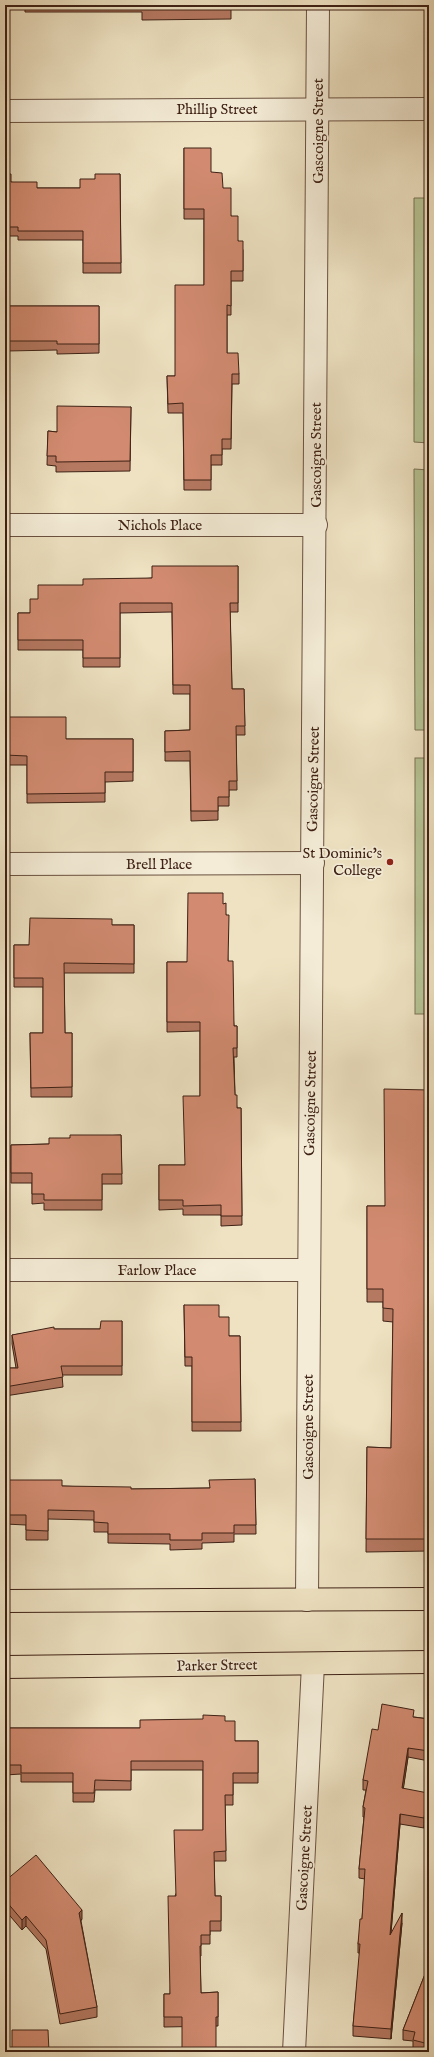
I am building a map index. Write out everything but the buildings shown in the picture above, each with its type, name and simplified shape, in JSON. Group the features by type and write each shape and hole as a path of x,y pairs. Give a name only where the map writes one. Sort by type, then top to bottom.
{"highway":[{"path":"5,1602 429,1599"},
{"name":"Parker Street","path":"5,1667 429,1662"}],"street":[{"name":"Gascoigne Street","path":"307,1600 319,108 318,5"},
{"name":"Phillip Street","path":"5,111 319,108 429,109"},
{"name":"Nichols Place","path":"5,525 316,525"},
{"name":"Brell Place","path":"5,864 313,863"},
{"name":"Farlow Place","path":"5,1270 309,1270"},
{"name":"Gascoigne Street","path":"294,2052 313,1664"}],"green space":[{"path":"414,198 429,198 429,443 414,442"},
{"path":"414,469 429,470 429,730 415,730"},
{"path":"415,758 429,758 429,1014 415,1014"}],"place":[{"name":"St Dominic's College","path":"390,862"}]}
